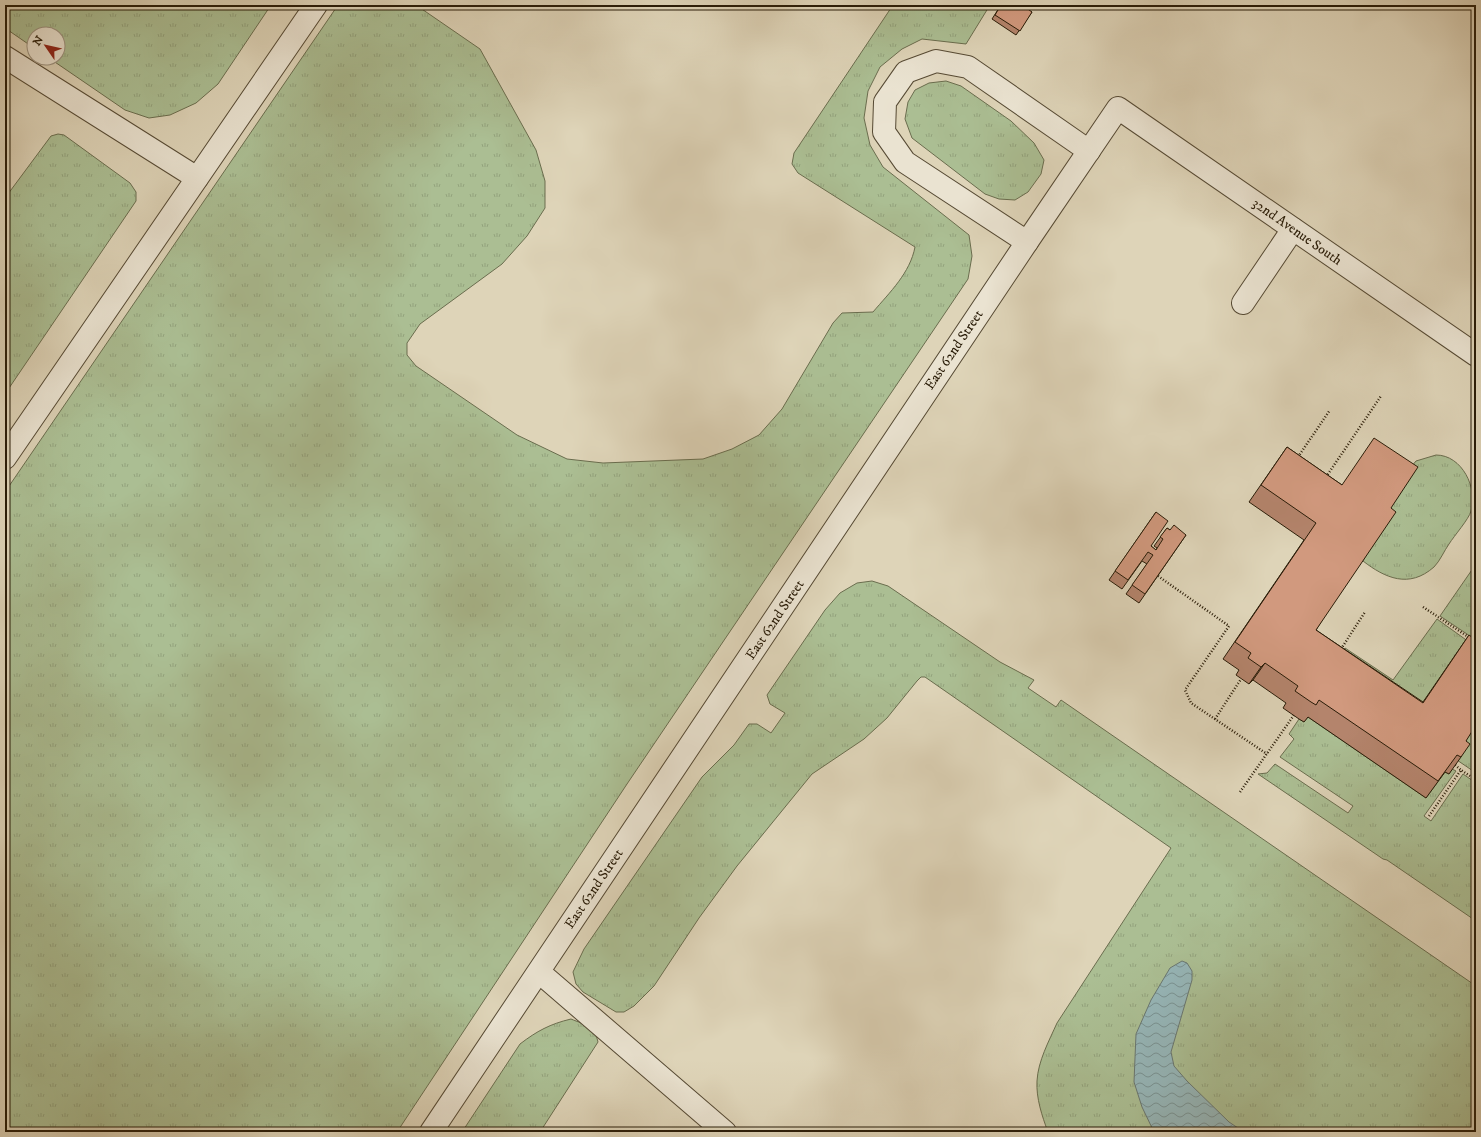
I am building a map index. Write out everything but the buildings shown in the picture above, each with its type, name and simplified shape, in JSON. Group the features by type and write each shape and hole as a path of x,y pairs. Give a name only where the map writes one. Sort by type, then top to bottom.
{"street":[{"path":"5,458 316,5"},
{"path":"5,57 197,178"},
{"path":"1027,242 905,162 884,132 885,102 906,72 936,61 968,67 1089,151"},
{"name":"East 62nd Street","path":"431,1132 1118,108"},
{"name":"32nd Avenue South","path":"1118,108 1476,355"},
{"path":"1243,303 1293,229"},
{"path":"539,972 724,1132"}],"path":[{"path":"1322,482 1381,396"},
{"path":"1295,460 1330,410"},
{"path":"1158,576 1229,626 1185,690 1191,703 1267,754"},
{"path":"1423,607 1476,642"},
{"path":"1339,651 1365,612"},
{"path":"1215,719 1241,679"},
{"path":"1240,792 1294,715"},
{"path":"1455,765 1476,780"},
{"path":"1429,816 1461,770"}],"green space":[{"path":"5,5 271,5 218,84 196,103 170,115 149,118 125,110 61,66 66,66 66,26 26,26 26,42 5,28"},
{"path":"338,5 416,5 480,49 536,150 545,181 545,208 527,236 502,264 420,324 407,343 407,355 416,366 517,435 567,459 603,463 703,459 732,449 759,435 782,409 833,323 842,313 873,312 904,274 909,265 915,247 798,173 792,164 794,153 893,5 990,5 966,44 922,39 902,49 880,67 868,91 864,118 870,145 883,167 969,235 972,256 968,279 627,784 397,1132 5,1132 5,492"},
{"path":"946,81 961,86 1011,121 1034,143 1044,160 1041,174 1028,192 1015,200 999,199 985,194 912,138 905,119 908,102 915,90 929,83"},
{"path":"58,134 64,135 130,183 136,192 136,201 5,394 5,198 51,136"},
{"path":"1436,455 1445,456 1453,461 1466,474 1472,493 1473,502 1471,511 1434,567 1425,574 1415,578 1397,579 1380,572 1363,561 1406,473 1416,461"},
{"path":"1476,564 1476,640 1440,616"},
{"path":"872,581 888,586 1000,662 1034,680 1028,688 1056,707 1061,700 1476,986 1476,1132 1048,1132 1037,1094 1039,1066 1047,1044 1057,1023 1171,848 925,677 921,677 917,681 887,718 864,739 812,774 737,866 699,918 654,986 634,1006 624,1012 616,1012 583,992 576,984 573,972 584,949 702,777 734,745 749,724 757,724 771,733 785,713 770,704 767,695 825,610 840,593 857,583"},
{"path":"1437,619 1476,647 1412,720 1333,666 1345,648 1393,680"},
{"path":"1308,717 1426,798 1445,772 1449,774 1452,769 1456,771 1424,816 1431,821 1463,774 1476,783 1476,921 1258,774 1267,773 1275,764 1348,813 1353,806 1280,757 1294,739 1289,734 1299,719 1304,722"},
{"path":"1476,725 1476,773 1454,758"},
{"path":"571,1019 588,1026 594,1032 598,1042 540,1132 462,1132 520,1044 544,1028"}],"water":[{"path":"1182,961 1187,963 1192,971 1192,980 1171,1052 1174,1066 1187,1081 1229,1122 1244,1132 1154,1132 1142,1107 1134,1082 1136,1034 1151,1000 1170,968"}]}
